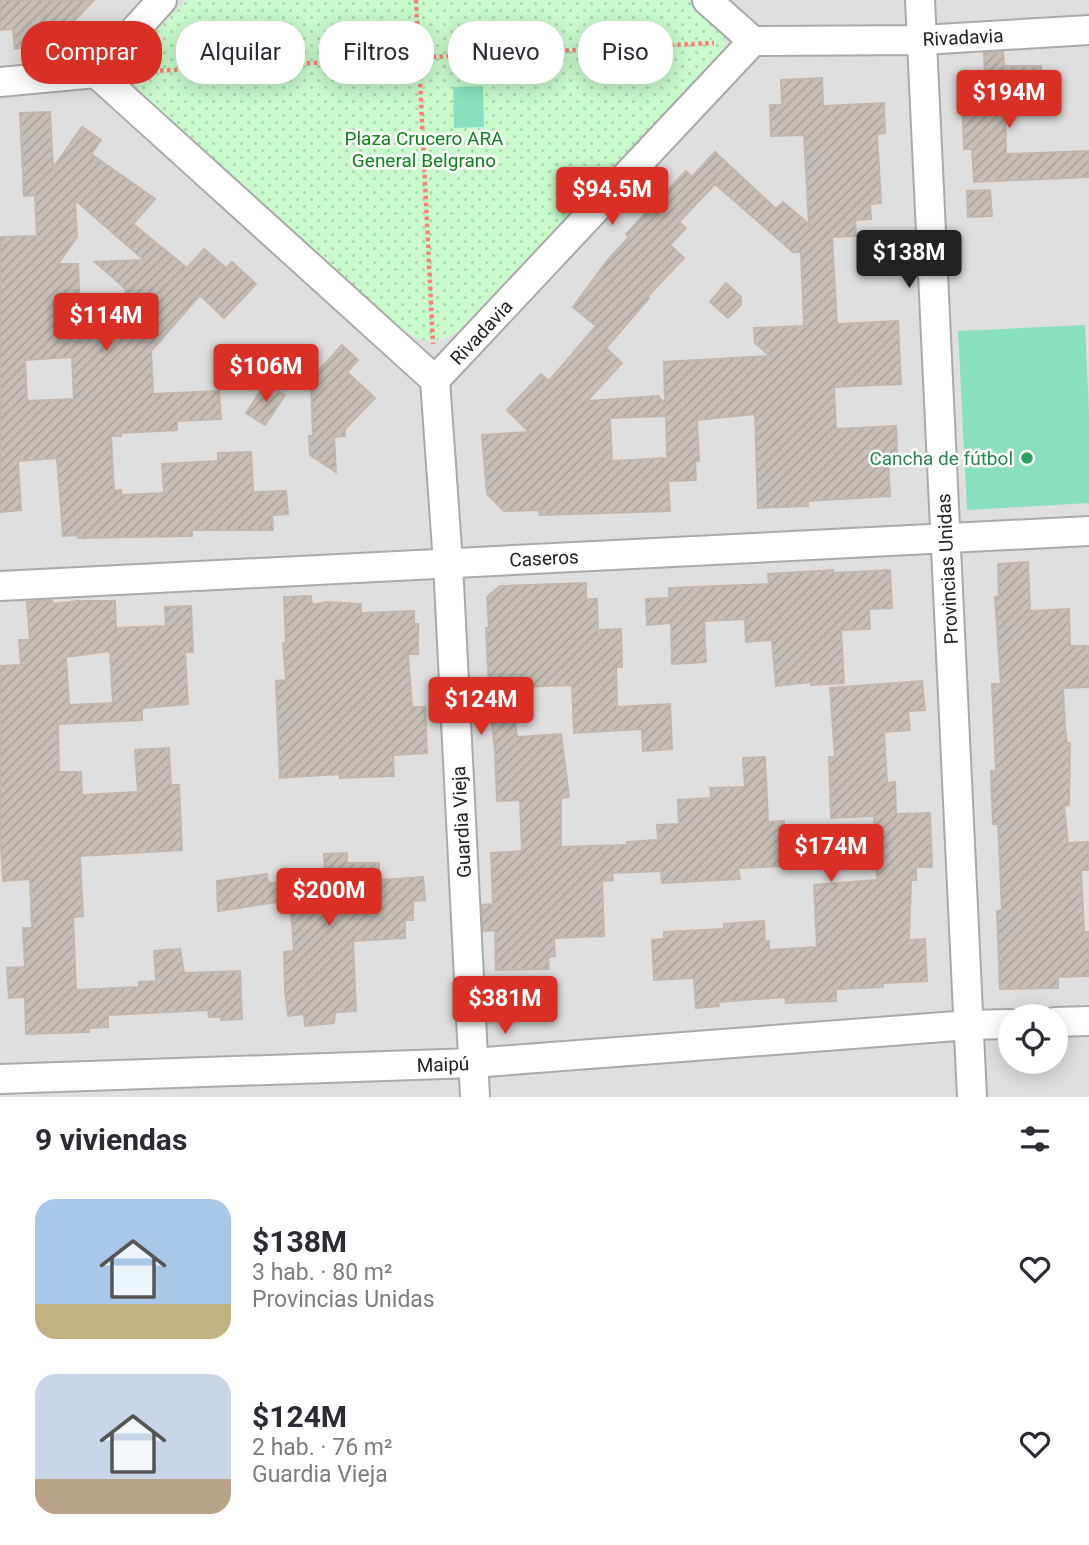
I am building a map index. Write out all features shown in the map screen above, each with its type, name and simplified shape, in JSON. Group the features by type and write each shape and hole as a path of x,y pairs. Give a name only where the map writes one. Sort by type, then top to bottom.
{"street":[{"path":"143,21 162,0"},
{"path":"707,0 753,41"},
{"name":"Provincias Unidas","path":"920,0 972,1097"},
{"name":"Rivadavia","path":"107,84 435,380 753,41 922,40 1089,30"},
{"path":"0,82 21,80"},
{"name":"Guardia Vieja","path":"435,380 448,563 475,1097"},
{"name":"Caseros","path":"0,586 1089,531"},
{"path":"1068,1022 1089,1021"},
{"name":"Maipú","path":"0,1079 473,1063 998,1024"}],"path":[{"path":"416,0 417,21"},
{"path":"434,56 753,41"},
{"path":"162,71 319,62"},
{"path":"419,84 435,380"}],"shaded area":[{"path":"0,0 1089,0 1089,1097 0,1097"}],"green space":[{"name":"Plaza Crucero ARA General Belgrano","path":"186,0 688,0 722,33 726,46 718,62 456,333 439,340 426,341 398,328 141,93 138,84 162,84 162,25"},
{"path":"483,86 484,127 454,128 453,87"},
{"name":"Cancha de fútbol","path":"1085,325 1089,503 967,510 958,331"}],"building":[{"path":"0,0 94,0 74,21 21,21 21,48 15,49 13,29 0,30"},
{"path":"1003,52 1004,66 1041,66 1041,85 1005,87 1006,154 1089,151 1089,177 974,182 972,149 964,149 962,96 972,97 971,80 985,79 984,53"},
{"path":"822,78 823,106 884,103 885,133 877,134 881,203 870,204 871,219 855,220 856,236 832,237 837,324 898,321 901,384 834,387 836,429 896,426 897,455 888,456 890,496 808,501 808,506 758,508 755,414 697,420 699,461 695,461 696,480 668,481 670,511 540,515 539,510 504,511 487,494 482,435 529,432 507,410 541,374 549,381 596,326 573,307 607,261 629,237 626,234 686,171 692,177 715,152 776,209 783,202 809,224 804,135 771,136 770,105 782,105 781,80","holes":["715,184 793,252 801,252 804,326 754,328 755,343 770,356 664,362 665,404 658,396 587,401 622,363 606,348 649,298 647,297 684,258 670,245 686,228 679,222","666,416 667,458 612,461 610,418"]},
{"path":"50,112 53,168 82,127 101,140 91,154 155,199 133,224 187,268 204,249 226,268 232,262 256,284 224,318 200,295 151,351 153,394 219,391 221,419 177,421 177,430 111,436 114,491 121,490 121,495 164,493 162,464 218,461 218,453 251,452 253,492 286,491 288,514 272,515 273,530 192,530 192,536 63,536 57,458 18,461 21,510 0,512 0,237 37,236 35,195 24,196 20,113","holes":["75,200 144,260 95,262 127,290 123,295 149,318 101,320 81,343 78,264 58,264 77,237","72,357 74,399 27,401 25,360"]},
{"path":"990,190 992,216 968,217 967,191"},
{"path":"726,283 741,297 741,305 728,318 710,302"},
{"path":"342,345 358,360 347,372 375,398 345,429 345,436 334,437 336,472 310,455 309,436 313,436 311,379"},
{"path":"266,383 285,395 265,425 246,413"},
{"path":"1028,562 1030,611 1069,609 1070,646 1089,646 1089,687 1063,688 1065,729 1067,743 1070,743 1069,805 1064,806 1068,843 1089,842 1089,870 1081,870 1084,932 1089,932 1089,976 1058,977 1058,988 1000,989 997,911 1002,910 998,824 993,824 991,771 996,771 992,684 1001,684 995,597 999,596 998,564"},
{"path":"833,570 833,573 890,570 892,608 869,609 870,629 841,630 844,683 811,685 811,682 776,686 772,640 746,642 745,619 704,621 706,662 672,664 671,623 647,625 646,599 669,598 669,588 769,584 768,574"},
{"path":"586,583 586,599 597,599 598,630 621,629 622,667 616,667 617,707 670,704 672,749 643,751 642,729 574,733 572,685 520,687 520,691 511,691 517,737 561,734 569,797 561,798 561,847 627,845 627,842 658,840 657,825 679,824 678,800 711,798 710,788 745,787 743,758 765,757 768,822 784,821 786,866 738,868 740,879 662,883 661,871 612,873 613,880 602,881 604,936 554,938 555,956 548,957 549,969 496,970 495,930 483,931 482,905 493,904 491,853 522,851 520,800 497,801 486,628 489,628 487,597 500,586"},
{"path":"311,596 312,605 327,602 361,604 361,613 414,611 414,624 418,624 418,654 408,654 412,707 425,707 427,753 393,755 394,776 340,778 340,774 280,778 276,681 286,680 283,643 286,643 284,597"},
{"path":"52,600 53,604 115,601 116,628 166,626 165,607 191,606 193,652 185,652 188,704 142,708 142,720 58,724 59,772 81,772 82,795 138,792 135,750 169,748 171,785 179,785 182,850 80,856 83,916 73,917 76,990 139,987 139,982 156,981 154,951 180,949 184,973 240,971 242,1019 221,1020 221,1017 209,1017 208,1010 108,1015 108,1027 89,1028 89,1032 26,1034 25,997 9,998 7,968 25,967 23,928 32,928 30,879 3,881 0,830 0,666 21,665 19,640 30,640 27,602","holes":["110,651 113,703 69,705 66,657"]},
{"path":"922,681 925,710 908,711 910,730 884,732 887,783 895,782 896,814 930,813 932,867 916,867 916,880 911,880 909,940 925,939 927,981 883,983 883,987 836,989 836,1001 786,1003 785,997 718,1002 719,1006 696,1008 694,978 654,980 652,940 664,939 664,932 724,929 724,924 764,921 765,941 769,941 769,950 817,947 814,885 877,880 874,816 831,818 829,757 835,757 830,688"},
{"path":"347,853 347,863 379,863 379,880 423,877 425,900 413,901 413,920 405,920 405,938 353,941 356,1011 335,1012 334,1023 305,1026 304,1014 288,1016 284,952 294,951 291,910 285,911 284,901 218,911 217,881 267,874 268,883 325,880 324,854"}],"place":[{"name":"Cancha de fútbol","path":"1027,458"}]}
